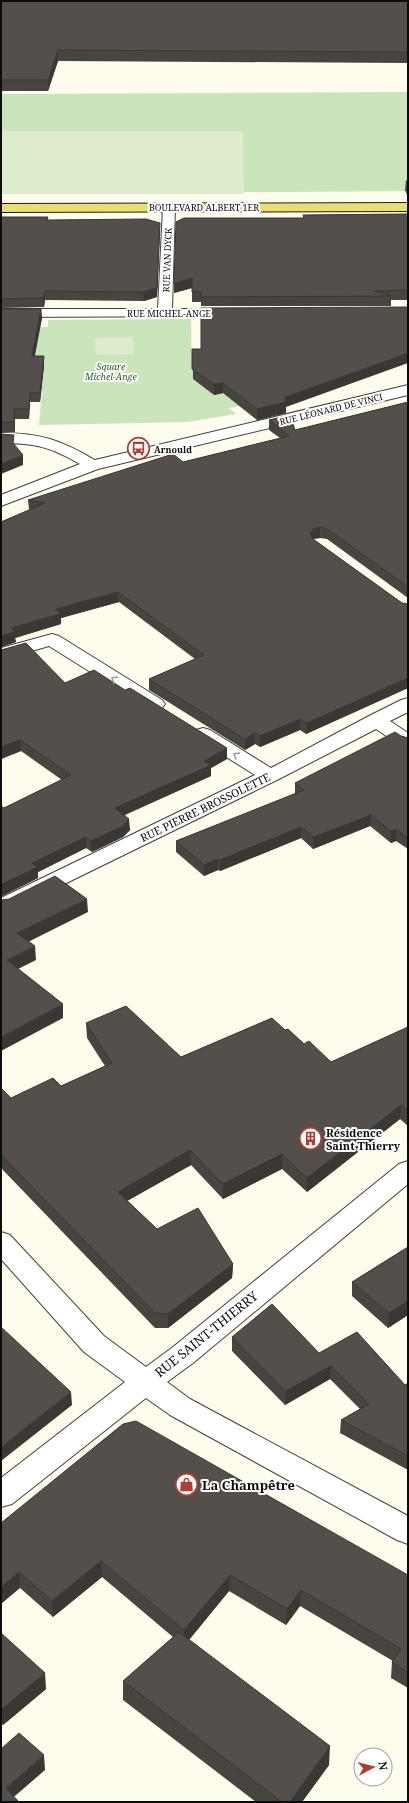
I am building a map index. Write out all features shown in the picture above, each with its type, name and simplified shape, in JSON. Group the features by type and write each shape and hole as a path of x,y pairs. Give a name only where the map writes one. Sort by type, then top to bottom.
{"main road":[{"name":"BOULEVARD ALBERT 1ER","path":"1,208 408,207"}],"street":[{"name":"RUE VAN DYCK","path":"165,313 169,207"},
{"name":"RUE MICHEL-ANGE","path":"1,313 245,312"},
{"name":"RUE LÉONARD DE VINCI","path":"1,501 93,465 271,424 408,390"},
{"path":"1,438 22,438 42,441 59,446 93,465"},
{"path":"1,654 52,640 171,714"},
{"name":"RUE PIERRE BROSSOLETTE","path":"1,906 270,776 408,704"},
{"path":"376,720 408,742"},
{"path":"190,726 270,776"},
{"name":"RUE SAINT-THIERRY","path":"1,1495 183,1355 408,1170"},
{"path":"1,1242 94,1344 180,1407 408,1531"}],"green space":[{"path":"408,92 408,191 1,194 1,94"},
{"path":"1,131 243,131 244,194 1,194"},
{"name":"Square Michel-Ange","path":"191,319 192,375 408,326 239,406 229,408 236,414 187,422 39,425 42,390 31,390 1,344 39,327 48,327 48,320"},
{"path":"133,337 134,354 96,355 95,338"}],"building":[{"path":"1,1 408,1 408,52 58,50 48,80 1,80"},
{"path":"408,214 408,290 374,291 391,296 201,297 201,292 192,292 192,278 174,283 176,222 184,218 304,218 303,215"},
{"path":"1,217 48,217 47,220 146,219 160,223 157,288 143,292 45,291 43,298 1,299"},
{"path":"408,307 408,353 285,397 286,402 257,409 223,383 214,384 192,369 192,349 201,349 201,308"},
{"path":"1,309 41,309 32,356 44,356 40,393 30,393 29,409 14,409 14,422 1,422"},
{"path":"408,402 408,587 327,529 320,527 313,529 310,534 313,539 402,603 408,604 408,678 307,723 300,719 260,736 255,733 245,739 149,679 204,655 118,592 56,609 60,614 11,628 15,632 1,636 1,522 45,503 28,500 173,454 183,462 289,436 269,420 290,415 295,430"},
{"path":"1,434 14,435 13,443 23,455 1,464"},
{"path":"26,643 65,683 94,670 125,690 130,688 227,748 204,761 211,765 115,808 129,819 123,826 91,841 86,837 32,863 38,867 2,884 1,806 4,808 71,775 20,740 1,747 1,650"},
{"path":"395,732 408,738 408,838 396,829 391,831 371,815 314,837 301,827 204,865 176,841 304,790 295,783"},
{"path":"55,876 87,899 17,933 35,946 7,960 63,1004 1,1037 1,900 9,899"},
{"path":"126,1006 181,1057 272,1018 285,1030 288,1029 304,1044 309,1041 331,1062 408,1027 408,1111 401,1105 307,1178 282,1154 223,1184 190,1150 118,1192 157,1229 198,1208 233,1264 168,1314 155,1313 1,1155 1,1088 11,1098 53,1078 61,1086 112,1063 86,1023"},
{"path":"408,1247 408,1301 389,1313 352,1282"},
{"path":"272,1304 319,1353 357,1332 405,1385 408,1383 408,1456 341,1420 369,1404 331,1366 286,1391 232,1337"},
{"path":"1,1327 71,1392 1,1447"},
{"path":"136,1421 408,1575 408,1672 392,1662 401,1649 301,1590 287,1609 230,1575 184,1630 101,1561 52,1601 19,1572 1,1587 1,1523 123,1424"},
{"path":"179,1632 330,1746 290,1802 282,1802 123,1681"},
{"path":"1,1633 45,1673 1,1710"},
{"path":"19,1733 44,1755 6,1788 19,1802 1,1802 1,1749"}],"place":[{"name":"Arnould","path":"139,449"},
{"name":"Résidence Saint Thierry","path":"311,1138"},
{"name":"La Champêtre","path":"187,1485"}]}
